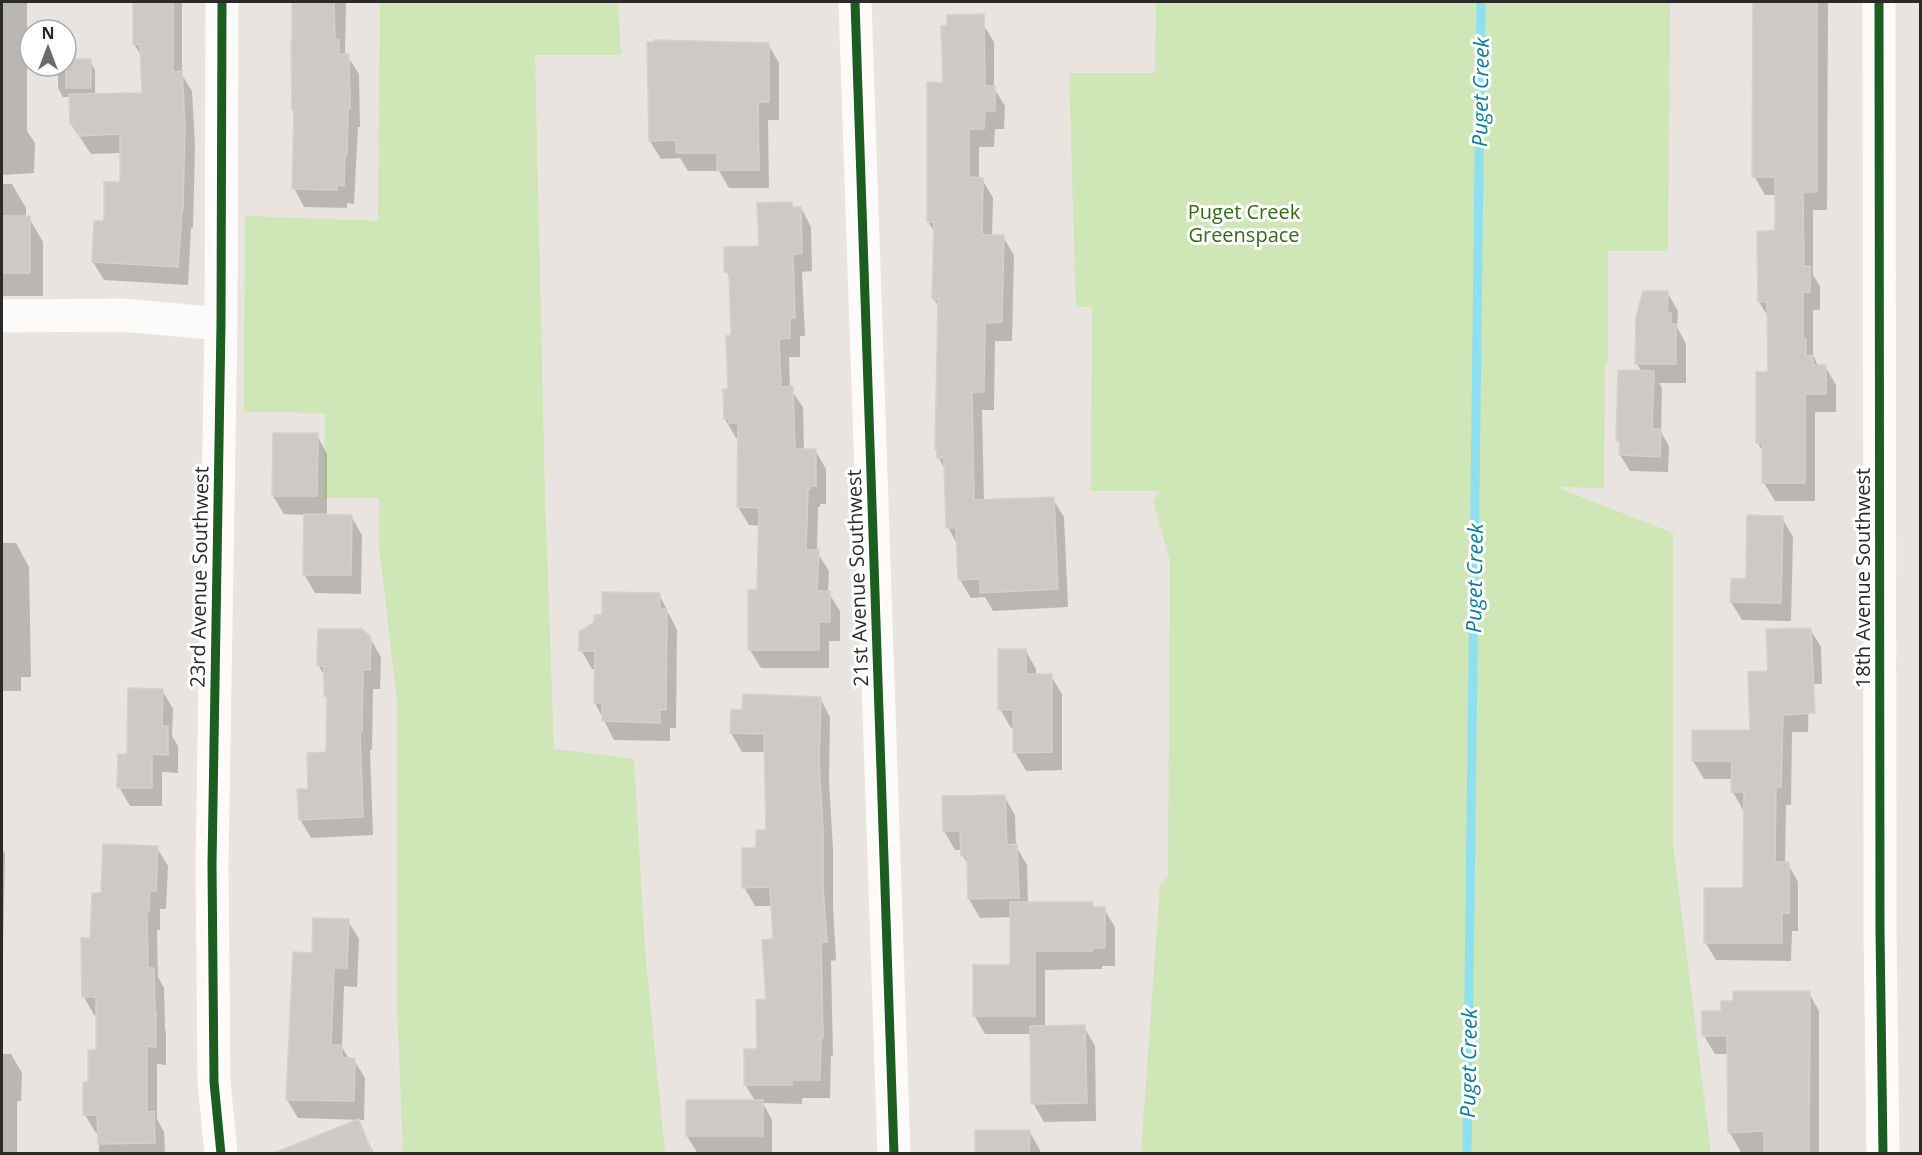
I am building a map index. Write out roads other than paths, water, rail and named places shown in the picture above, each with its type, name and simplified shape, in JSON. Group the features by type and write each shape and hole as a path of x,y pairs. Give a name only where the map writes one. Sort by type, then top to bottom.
{"street":[{"name":"23rd Avenue Southwest","path":"221,1154 214,1082 212,864 221,324 222,2"},
{"name":"21st Avenue Southwest","path":"855,2 894,1154"},
{"name":"18th Avenue Southwest","path":"1879,2 1882,1154"},
{"path":"2,316 122,315 221,324"}],"waterway":[{"name":"Puget Creek","path":"1467,1154 1481,2"}],"park label":[{"name":"Puget Creek Greenspace","path":"1244,222"}]}
